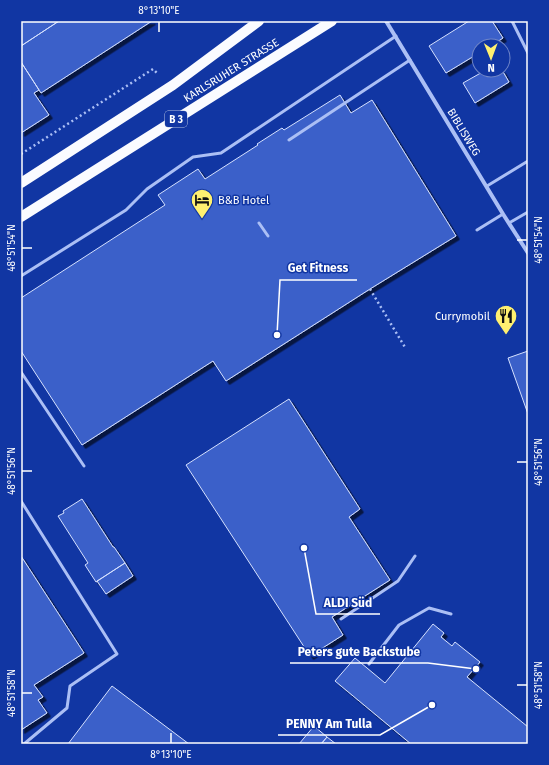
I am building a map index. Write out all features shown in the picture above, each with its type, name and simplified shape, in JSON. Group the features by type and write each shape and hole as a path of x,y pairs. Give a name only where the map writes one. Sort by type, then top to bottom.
{"main road":[{"name":"KARLSRUHER STRASSE","path":"21,183 173,85 260,21"},
{"name":"KARLSRUHER STRASSE","path":"21,217 332,21"}],"street":[{"name":"BIBLISWEG","path":"386,21 528,253"}],"lane":[{"path":"512,21 528,52"},
{"path":"21,276 126,210 146,189 193,157 221,153 396,36"},
{"path":"289,140 410,60"},
{"path":"487,186 528,161"},
{"path":"510,223 528,212"},
{"path":"477,230 503,214"},
{"path":"259,223 268,236"},
{"path":"21,372 84,466"},
{"path":"21,501 117,654 70,686 67,708 24,744"},
{"path":"341,619 398,581 415,556"},
{"path":"369,664 399,625 429,608 451,614"}],"path":[{"path":"21,154 153,69 173,85"},
{"path":"370,289 406,349"}],"building":[{"path":"21,21 59,21 21,46"},
{"path":"59,21 152,21 41,93 21,62 21,46"},
{"path":"469,21 492,21 503,38 471,38 471,58 446,73 429,46"},
{"path":"21,62 39,90 34,93 49,115 21,133"},
{"path":"472,78 507,78 509,82 475,103 463,83"},
{"path":"340,95 351,113 372,100 456,236 226,381 213,361 82,445 21,351 21,298 165,205 158,195 198,169 205,179 282,128 284,130"},
{"path":"528,351 528,414 508,358"},
{"path":"289,399 360,509 349,517 390,580 332,617 343,635 310,656 186,465"},
{"path":"82,499 125,563 96,582 85,565 88,563 58,516"},
{"path":"21,556 84,653 34,685 43,697 38,700 47,713 21,730"},
{"path":"125,563 133,576 106,594 97,581"},
{"path":"433,624 444,633 441,637 452,646 455,642 480,662 467,677 528,727 528,744 411,744 335,681 355,658 385,683"},
{"path":"112,686 189,744 68,744"},
{"path":"314,726 327,737 321,744 299,744"},
{"path":"327,737 336,744 321,744"}],"place":[{"name":"B&B Hotel","path":"202,220"},
{"name":"Get Fitness","path":"277,335"},
{"name":"Currymobil","path":"506,336"},
{"name":"ALDI Süd","path":"304,548"},
{"name":"Peters gute Backstube","path":"476,669"},
{"name":"PENNY Am Tulla","path":"432,705"}]}
